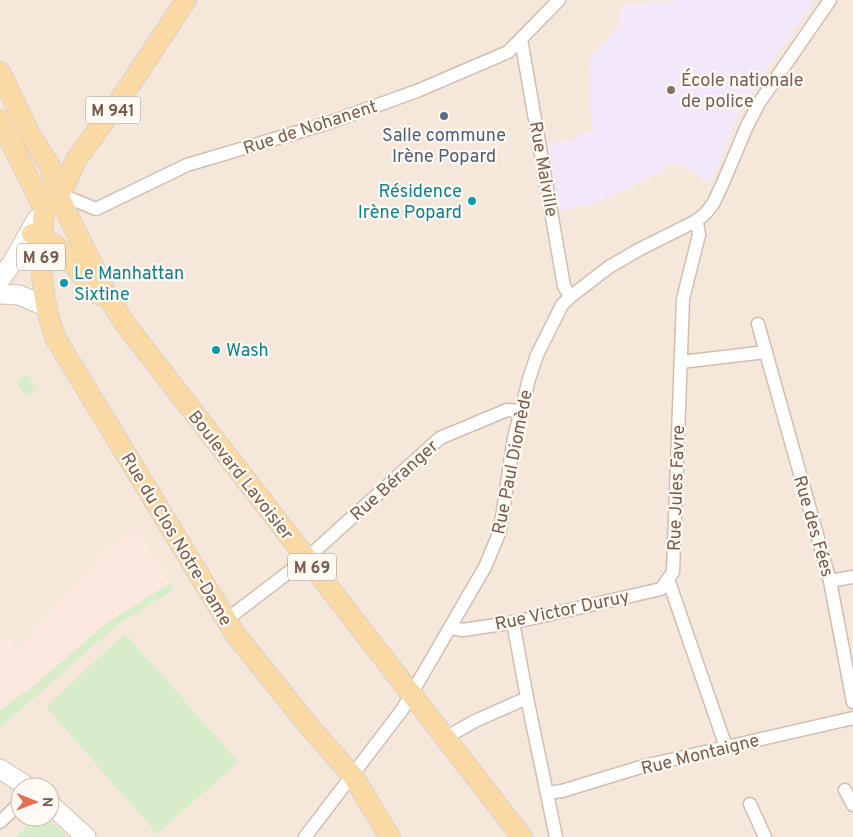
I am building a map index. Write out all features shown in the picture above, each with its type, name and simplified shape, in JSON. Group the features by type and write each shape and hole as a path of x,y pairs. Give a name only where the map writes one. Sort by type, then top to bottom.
{"main road":[{"name":"M 941","path":"44,209 65,185 76,160 124,94 186,0"},
{"name":"M 69","path":"0,72 32,138 50,166 58,194"},
{"path":"0,120 44,209"},
{"name":"Boulevard Lavoisier","path":"58,194 109,299 126,325 522,837"},
{"name":"Rue du Clos Notre-Dame","path":"44,209 35,234 45,306 47,317 67,360 234,634 271,681 352,776 390,837"},
{"name":"M 69","path":"35,234 62,252 96,292 109,299"},
{"path":"0,280 35,234"},
{"path":"0,294 19,295 45,306"},
{"path":"0,769 12,777"},
{"path":"60,813 86,837"}],"street":[{"name":"Rue de Nohanent","path":"58,194 96,209 187,165 325,124 417,91 508,52 521,40 545,5 559,0"},
{"name":"Rue Paul Diomède","path":"305,837 402,710 485,567 500,531 514,438 537,356 562,305 609,267 696,221 704,214 712,204 759,103 830,0"},
{"name":"Rue Malville","path":"521,40 564,286 570,297"},
{"name":"Rue Jules Favre","path":"668,579 673,572 683,299 699,235 696,221"},
{"name":"Rue des Fées","path":"758,324 830,581 853,702"},
{"path":"681,362 766,352"},
{"name":"Rue Béranger","path":"226,620 306,559 440,438 507,410 521,411"},
{"path":"830,581 853,577"},
{"path":"668,579 726,747"},
{"name":"Rue Victor Duruy","path":"451,628 462,630 514,622 661,588 668,579"},
{"path":"514,622 527,698 556,837"},
{"path":"445,738 475,721 527,698"},
{"name":"Rue Montaigne","path":"548,793 562,791 644,766 853,718"},
{"path":"845,790 853,805"},
{"path":"750,804 765,837"},
{"path":"0,822 10,812"}],"shaded area":[{"path":"0,0 853,0 853,837 0,837"},
{"name":"École nationale de police","path":"681,0 815,0 765,72 738,116 711,182 671,161 662,172 594,204 560,211 548,143 576,139 576,135 593,131 590,109 589,60 620,24 621,5"},
{"path":"137,530 170,583 105,624 32,687 0,710 0,633 5,641 21,646 107,548"}],"green space":[{"path":"28,374 37,388 25,395 16,381"},
{"path":"170,583 173,590 117,625 0,728 0,710 32,687 105,624"},
{"path":"125,633 238,762 157,834 46,707"},
{"path":"26,827 57,827 68,837 16,837"}],"place":[{"name":"École nationale de police","path":"671,90"},
{"name":"Salle commune Irène Popard","path":"444,116"},
{"name":"Résidence Irène Popard","path":"472,201"},
{"name":"Le Manhattan Sixtine","path":"64,283"},
{"name":"Wash","path":"216,350"}]}
